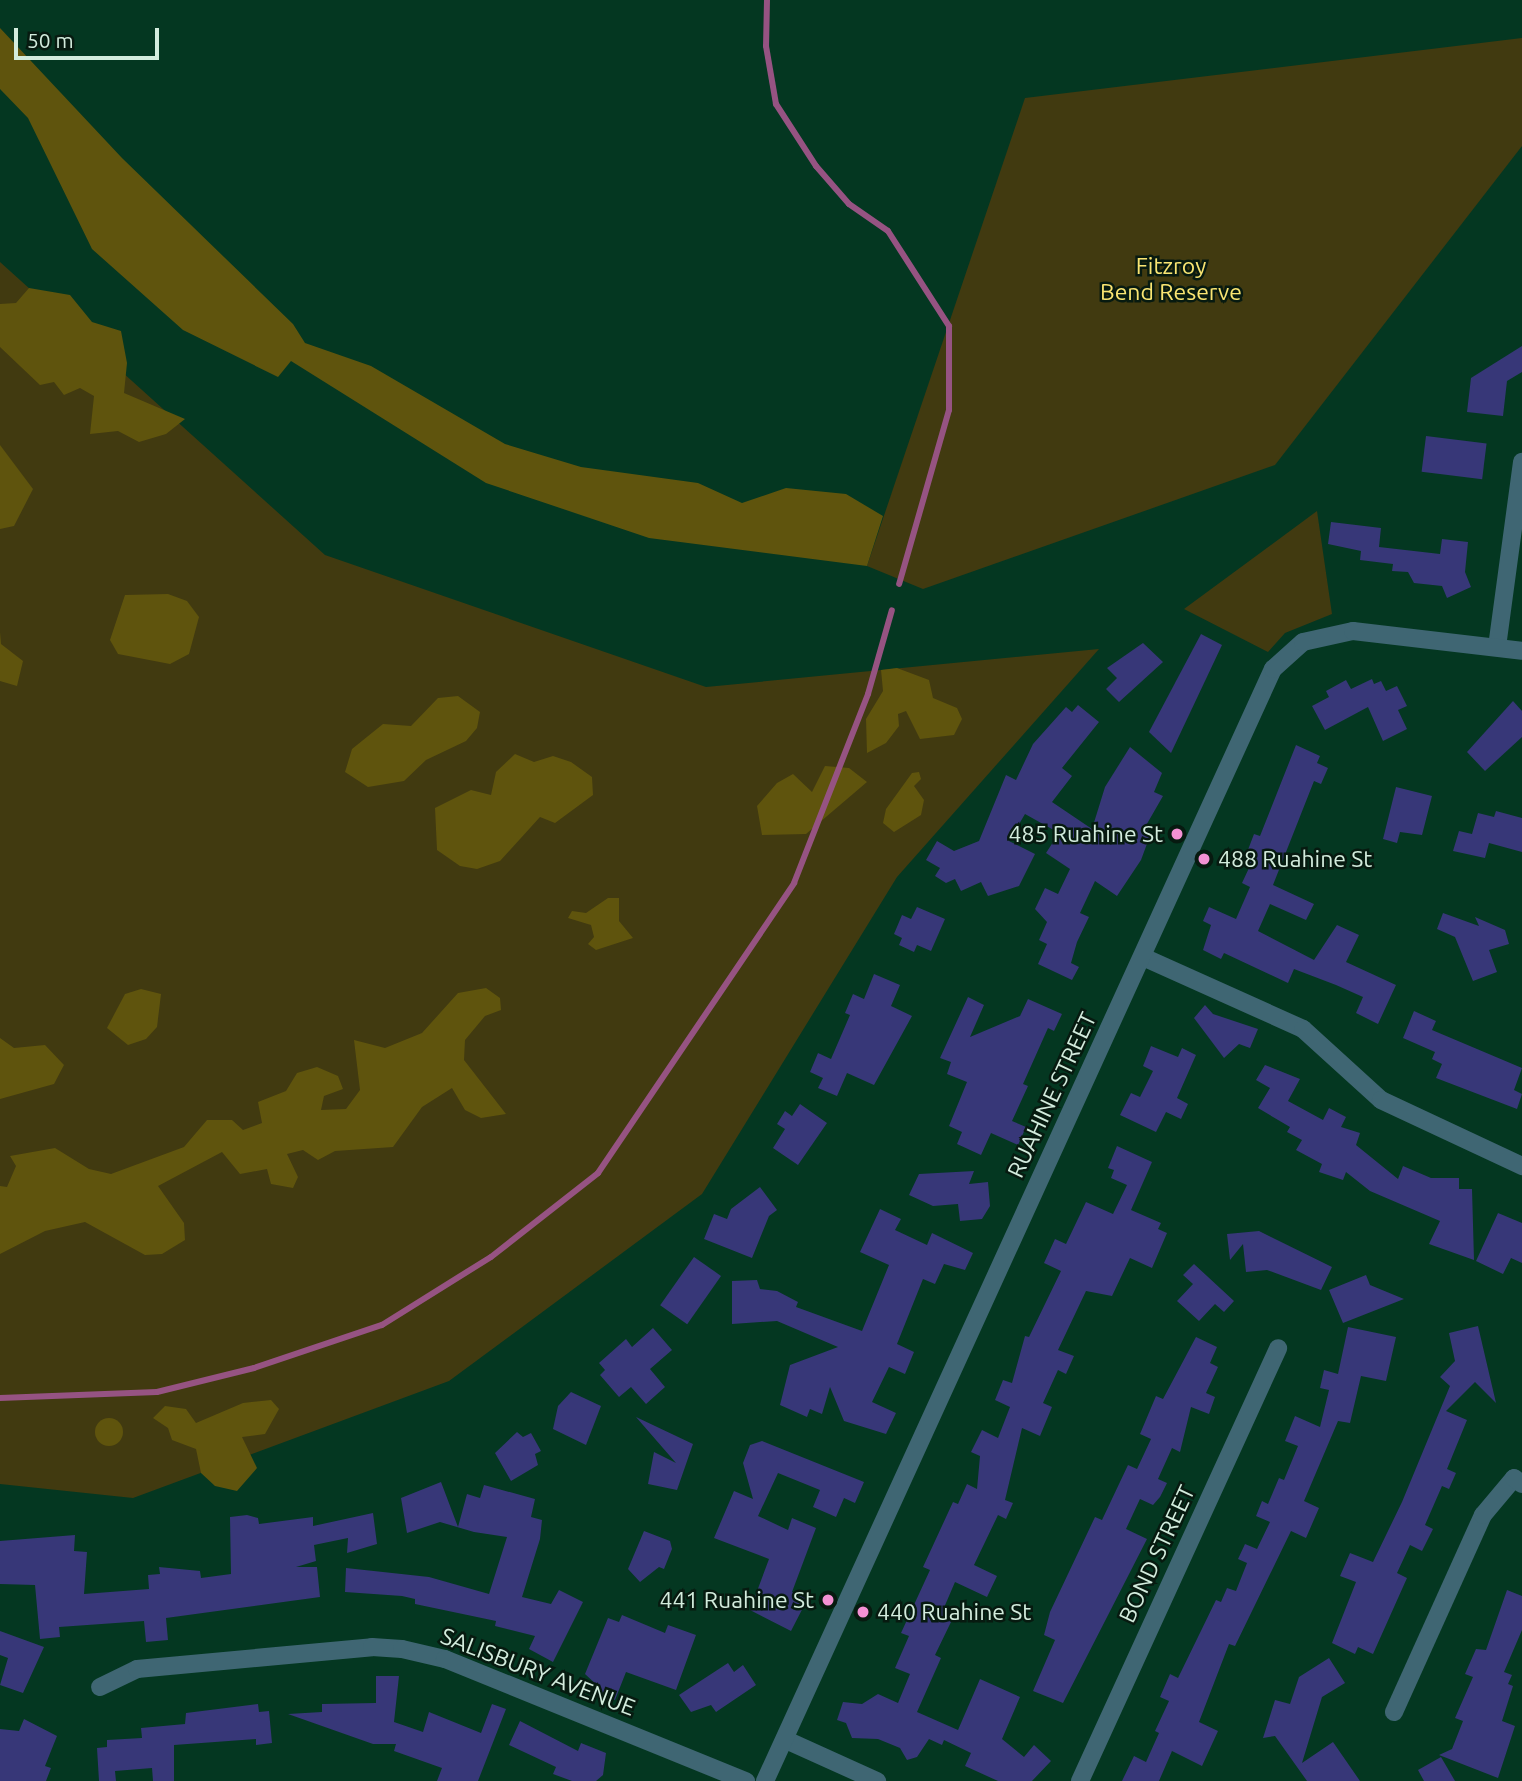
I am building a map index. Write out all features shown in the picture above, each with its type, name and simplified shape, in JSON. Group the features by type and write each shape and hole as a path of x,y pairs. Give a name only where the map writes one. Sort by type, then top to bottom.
{"street":[{"path":"1497,648 1522,462"},
{"name":"RUAHINE STREET","path":"765,1781 1143,957 1251,709 1285,655 1303,642 1353,631 1522,651"},
{"path":"1143,957 1303,1029 1381,1100 1522,1166"},
{"name":"BOND STREET","path":"1080,1781 1278,1348"},
{"path":"1394,1712 1483,1515 1514,1478 1522,1484"},
{"name":"SALISBURY AVENUE","path":"100,1687 137,1669 372,1647 402,1649 445,1659 746,1781"},
{"path":"786,1740 877,1781"}],"green space":[{"name":"Fitzroy Bend Reserve","path":"1522,38 1522,146 1275,465 923,589 867,566 1025,98"},
{"path":"0,262 325,555 706,687 1099,649 897,877 702,1194 449,1381 133,1498 0,1484"},
{"path":"1317,511 1332,614 1285,633 1268,652 1184,609"}],"shaded area":[{"path":"0,28 122,158 293,324 305,343 371,366 505,444 581,467 698,483 742,503 786,488 846,494 883,516 867,566 649,538 486,483 291,361 278,377 183,330 92,249 28,118 0,89"},
{"path":"29,288 70,295 92,322 121,331 127,363 124,393 185,419 166,434 139,442 118,431 90,434 94,396 80,388 64,395 54,382 40,385 0,347 0,304 16,303"},
{"path":"0,445 33,489 14,526 0,529"},
{"path":"168,594 187,601 199,617 189,654 170,664 118,654 110,640 125,595"},
{"path":"0,632 1,644 23,661 17,686 0,681"},
{"path":"897,668 929,680 933,698 957,708 962,719 954,735 920,739 906,711 898,714 899,726 886,743 867,753 866,719 883,691 881,670"},
{"path":"458,696 480,712 477,728 466,741 426,760 404,781 368,787 345,772 352,749 383,724 411,726 438,698"},
{"path":"515,754 534,762 553,756 571,762 592,777 593,795 555,823 540,817 500,861 477,869 460,866 437,850 435,808 471,790 491,795 496,772"},
{"path":"825,766 849,768 867,782 806,834 762,835 757,806 777,783 793,774 812,792"},
{"path":"919,772 921,779 914,786 924,800 921,815 894,832 883,823 886,809 912,773"},
{"path":"608,898 619,898 619,921 633,938 596,950 588,944 594,937 591,925 568,918 572,911 586,913"},
{"path":"486,988 500,998 501,1010 485,1016 465,1040 464,1060 506,1114 481,1118 465,1110 452,1088 422,1107 393,1147 335,1151 318,1160 303,1150 287,1154 298,1177 293,1188 271,1184 267,1169 240,1174 222,1152 158,1186 184,1223 185,1240 162,1254 145,1255 85,1222 45,1231 0,1254 0,1186 7,1187 16,1166 10,1156 55,1148 89,1169 111,1174 184,1147 207,1120 232,1120 243,1130 262,1123 258,1102 286,1091 297,1073 317,1067 338,1076 343,1089 324,1096 321,1110 346,1109 360,1090 354,1040 385,1048 422,1033 458,993"},
{"path":"141,989 161,994 157,1027 146,1039 128,1045 107,1028 125,994"},
{"path":"0,1038 14,1048 45,1045 64,1065 54,1084 0,1099"},
{"path":"271,1400 279,1409 265,1434 242,1437 257,1468 237,1491 215,1486 201,1473 196,1449 172,1440 168,1428 153,1418 165,1406 186,1409 196,1423 243,1403"},
{"path":"109,1418 119,1422 123,1432 119,1442 109,1446 99,1442 95,1432 99,1422"}],"building":[{"path":"1522,346 1522,372 1507,381 1503,416 1467,412 1471,378"},
{"path":"1426,436 1487,443 1482,479 1422,472"},
{"path":"1331,522 1381,528 1379,547 1440,554 1442,539 1468,542 1465,572 1471,587 1447,598 1442,586 1414,583 1408,572 1392,571 1393,564 1360,560 1361,551 1328,544"},
{"path":"1201,634 1222,645 1171,753 1149,732"},
{"path":"1143,643 1163,662 1119,702 1106,689 1117,678 1107,668"},
{"path":"1372,679 1374,684 1381,681 1386,691 1397,686 1407,706 1398,710 1407,729 1383,741 1368,707 1325,730 1312,706 1329,697 1326,691 1346,680 1351,689"},
{"path":"1513,701 1522,711 1522,737 1485,771 1467,752"},
{"path":"1078,705 1099,722 1062,768 1072,776 1052,802 1092,829 1105,787 1130,747 1162,773 1154,792 1163,796 1144,829 1151,833 1141,860 1117,896 1095,881 1080,913 1089,917 1071,963 1079,967 1072,980 1038,964 1047,944 1039,940 1047,922 1035,909 1045,888 1058,894 1070,869 1046,853 1059,833 1025,814 1009,841 1035,854 1019,886 988,896 981,882 961,891 955,879 946,883 935,876 940,868 926,860 937,841 954,851 979,841 1006,775 1016,780 1033,744 1066,707 1072,712"},
{"path":"1296,745 1320,756 1317,763 1328,768 1321,784 1314,781 1273,885 1314,904 1306,920 1270,904 1258,931 1314,960 1337,925 1359,935 1346,962 1396,985 1378,1024 1356,1013 1363,997 1336,985 1294,969 1288,983 1224,953 1221,959 1203,950 1211,925 1203,921 1209,907 1236,919 1250,887 1242,883 1249,868 1246,855 1254,834 1260,836"},
{"path":"1396,787 1432,796 1422,835 1400,832 1397,843 1383,839"},
{"path":"1496,811 1522,818 1522,852 1489,843 1485,858 1453,851 1459,831 1472,834 1478,813 1494,817"},
{"path":"917,907 945,919 931,951 917,945 914,952 899,945 902,938 894,934 902,915 911,919"},
{"path":"1443,913 1479,926 1475,917 1505,930 1509,944 1489,950 1497,972 1473,981 1455,937 1437,929"},
{"path":"874,974 900,985 891,1006 912,1016 874,1085 847,1073 837,1096 818,1088 823,1078 810,1072 818,1053 831,1059 850,1015 845,1013 853,994 864,999"},
{"path":"968,997 984,1005 970,1037 1020,1016 1028,999 1062,1014 1054,1031 1048,1028 1023,1084 1028,1086 1012,1121 1026,1127 1018,1145 991,1133 981,1155 957,1144 962,1132 949,1126 967,1082 947,1074 951,1062 940,1058"},
{"path":"1205,1005 1213,1014 1258,1029 1250,1048 1239,1044 1224,1058 1194,1018"},
{"path":"1414,1011 1436,1021 1432,1030 1522,1068 1514,1090 1522,1094 1517,1109 1436,1078 1442,1064 1432,1059 1435,1052 1403,1038"},
{"path":"1151,1046 1178,1057 1182,1048 1196,1055 1177,1098 1188,1104 1181,1119 1166,1112 1156,1132 1120,1115 1131,1093 1140,1097 1153,1071 1143,1066"},
{"path":"1265,1065 1300,1079 1288,1101 1323,1120 1329,1108 1346,1117 1341,1127 1360,1133 1356,1145 1398,1179 1403,1166 1431,1178 1459,1178 1459,1189 1472,1189 1474,1260 1429,1244 1440,1221 1370,1191 1346,1172 1343,1180 1319,1172 1322,1164 1296,1150 1302,1140 1287,1132 1290,1127 1258,1108 1270,1088 1256,1080"},
{"path":"800,1104 827,1123 798,1165 773,1148 785,1129 777,1124 785,1111 792,1116"},
{"path":"1117,1146 1152,1162 1131,1210 1161,1223 1158,1229 1167,1233 1152,1268 1130,1258 1112,1296 1086,1291 1058,1350 1074,1356 1066,1374 1058,1370 1043,1403 1052,1407 1040,1436 1022,1428 1005,1500 1013,1503 1006,1519 998,1515 974,1565 997,1576 987,1597 955,1582 943,1610 951,1622 935,1655 941,1658 917,1712 958,1730 980,1679 1020,1697 1002,1739 1024,1757 1034,1745 1051,1761 1032,1781 998,1781 965,1766 971,1753 944,1740 942,1745 929,1739 917,1757 907,1760 900,1748 878,1739 852,1738 846,1723 837,1720 843,1702 862,1704 878,1694 898,1703 910,1674 895,1668 909,1636 901,1633 930,1570 923,1567 953,1502 958,1504 967,1484 977,1489 980,1456 971,1452 982,1430 998,1438 1010,1407 995,1400 1003,1380 1012,1383 1025,1336 1029,1337 1061,1271 1044,1263 1055,1239 1066,1244 1086,1202 1113,1214 1127,1185 1111,1178 1114,1170 1108,1168"},
{"path":"974,1171 969,1184 988,1182 990,1206 982,1219 960,1221 958,1204 933,1206 909,1195 919,1174"},
{"path":"760,1187 777,1210 769,1216 752,1258 704,1239 714,1214 727,1219 731,1209"},
{"path":"880,1209 901,1219 895,1230 927,1245 932,1233 973,1253 965,1270 944,1264 935,1284 923,1279 897,1344 914,1352 905,1374 889,1367 872,1402 896,1413 886,1434 844,1421 830,1387 822,1414 810,1409 807,1417 780,1405 790,1365 838,1347 777,1321 732,1324 732,1281 757,1280 760,1289 777,1291 798,1302 796,1307 862,1331 889,1265 860,1252"},
{"path":"1498,1213 1522,1223 1522,1263 1511,1258 1503,1274 1476,1261"},
{"path":"1259,1231 1332,1267 1321,1290 1267,1270 1246,1272 1243,1244 1230,1260 1227,1234"},
{"path":"694,1257 721,1276 687,1324 660,1305"},
{"path":"1194,1264 1234,1301 1224,1312 1215,1304 1199,1321 1177,1301 1193,1284 1183,1275"},
{"path":"1366,1275 1370,1285 1404,1299 1343,1323 1329,1290"},
{"path":"1478,1326 1496,1403 1475,1382 1446,1411 1467,1420 1447,1469 1456,1473 1449,1489 1442,1486 1425,1525 1433,1529 1422,1551 1410,1545 1397,1573 1407,1578 1373,1654 1358,1647 1355,1654 1332,1643 1356,1582 1340,1576 1350,1553 1373,1562 1402,1502 1450,1386 1440,1377 1455,1361 1449,1333"},
{"path":"1348,1327 1396,1337 1386,1381 1361,1376 1350,1423 1338,1421 1304,1501 1319,1508 1306,1538 1291,1531 1235,1646 1229,1644 1199,1722 1218,1731 1202,1766 1172,1751 1159,1781 1122,1781 1134,1756 1146,1762 1159,1733 1155,1731 1169,1701 1160,1697 1170,1674 1178,1678 1216,1600 1221,1602 1227,1588 1236,1591 1247,1563 1238,1559 1245,1544 1257,1549 1270,1522 1256,1516 1262,1501 1268,1504 1279,1478 1284,1480 1298,1446 1285,1441 1295,1416 1320,1427 1329,1390 1320,1388 1324,1370 1338,1374"},
{"path":"653,1328 672,1350 650,1369 665,1387 646,1404 631,1387 619,1397 600,1375 605,1370 599,1363 626,1339 632,1347"},
{"path":"1196,1337 1217,1347 1210,1363 1218,1367 1206,1393 1215,1397 1209,1414 1191,1407 1180,1452 1172,1448 1158,1479 1167,1483 1160,1497 1153,1505 1140,1499 1126,1529 1147,1539 1063,1703 1033,1691 1055,1640 1044,1635 1050,1612 1095,1517 1102,1520 1128,1465 1137,1469 1151,1439 1140,1434 1156,1396 1163,1399"},
{"path":"571,1392 601,1406 586,1445 553,1429 558,1406"},
{"path":"636,1417 693,1444 677,1490 648,1484 654,1452 676,1463"},
{"path":"517,1432 523,1437 531,1433 541,1451 535,1454 538,1465 511,1481 495,1453"},
{"path":"762,1441 864,1482 855,1503 844,1498 836,1517 813,1507 820,1490 778,1473 758,1516 788,1530 792,1518 816,1528 792,1592 808,1598 791,1631 750,1610 769,1559 714,1538 734,1491 753,1499 743,1463 750,1445"},
{"path":"441,1482 458,1527 467,1494 480,1498 484,1485 535,1499 531,1517 542,1520 540,1539 522,1597 551,1604 559,1590 583,1602 553,1662 529,1649 535,1636 495,1626 496,1621 415,1604 415,1599 402,1596 345,1592 346,1568 429,1577 489,1594 507,1537 474,1532 440,1522 407,1533 401,1498"},
{"path":"373,1513 377,1544 347,1553 348,1538 314,1545 316,1561 296,1567 317,1567 320,1597 166,1618 168,1640 146,1642 144,1621 59,1627 60,1637 40,1639 35,1585 0,1584 0,1541 75,1535 74,1551 87,1552 84,1594 149,1589 148,1575 160,1574 159,1567 200,1571 201,1578 231,1574 230,1517 247,1515 258,1518 259,1524 313,1517 313,1526"},
{"path":"644,1531 670,1541 672,1549 664,1569 659,1567 640,1582 628,1569"},
{"path":"1507,1590 1522,1596 1522,1630 1504,1672 1512,1675 1508,1684 1513,1686 1502,1721 1515,1726 1498,1778 1439,1755 1452,1749 1463,1721 1455,1718 1473,1677 1465,1674 1476,1649 1486,1650"},
{"path":"622,1615 665,1633 668,1625 696,1635 676,1690 626,1672 615,1700 597,1692 599,1687 585,1674 608,1618 619,1622"},
{"path":"0,1631 44,1647 23,1693 0,1685 8,1658 0,1655"},
{"path":"1329,1658 1345,1683 1322,1697 1302,1763 1333,1742 1360,1781 1307,1781 1275,1736 1263,1738 1275,1700 1290,1704 1299,1677"},
{"path":"728,1663 734,1672 743,1665 756,1685 716,1712 711,1705 691,1712 679,1695"},
{"path":"376,1676 399,1676 394,1722 423,1732 429,1712 481,1733 492,1704 506,1709 478,1781 437,1781 442,1768 394,1751 396,1744 373,1744 288,1714 322,1712 322,1704 376,1703"},
{"path":"258,1704 259,1712 269,1711 272,1743 256,1745 256,1739 174,1745 174,1781 153,1781 152,1768 115,1771 116,1781 99,1781 97,1748 107,1747 107,1740 142,1738 141,1728 185,1724 186,1713"},
{"path":"24,1719 57,1736 45,1766 51,1768 46,1781 0,1781 0,1729 19,1731"},
{"path":"520,1721 578,1751 581,1743 606,1753 603,1775 596,1781 572,1781 553,1774 556,1767 509,1745"},
{"path":"1441,1757 1455,1781 1424,1781 1418,1770"}],"waterway":[{"path":"767,0 766,46 776,104 816,166 849,204 888,231 949,326 949,410 899,584"},
{"path":"0,1398 157,1392 254,1368 382,1325 491,1257 598,1173 794,883 868,694 892,610"}],"place":[{"name":"485 Ruahine St","path":"1177,834"},
{"name":"488 Ruahine St","path":"1204,859"},
{"name":"441 Ruahine St","path":"828,1600"},
{"name":"440 Ruahine St","path":"863,1612"}]}
